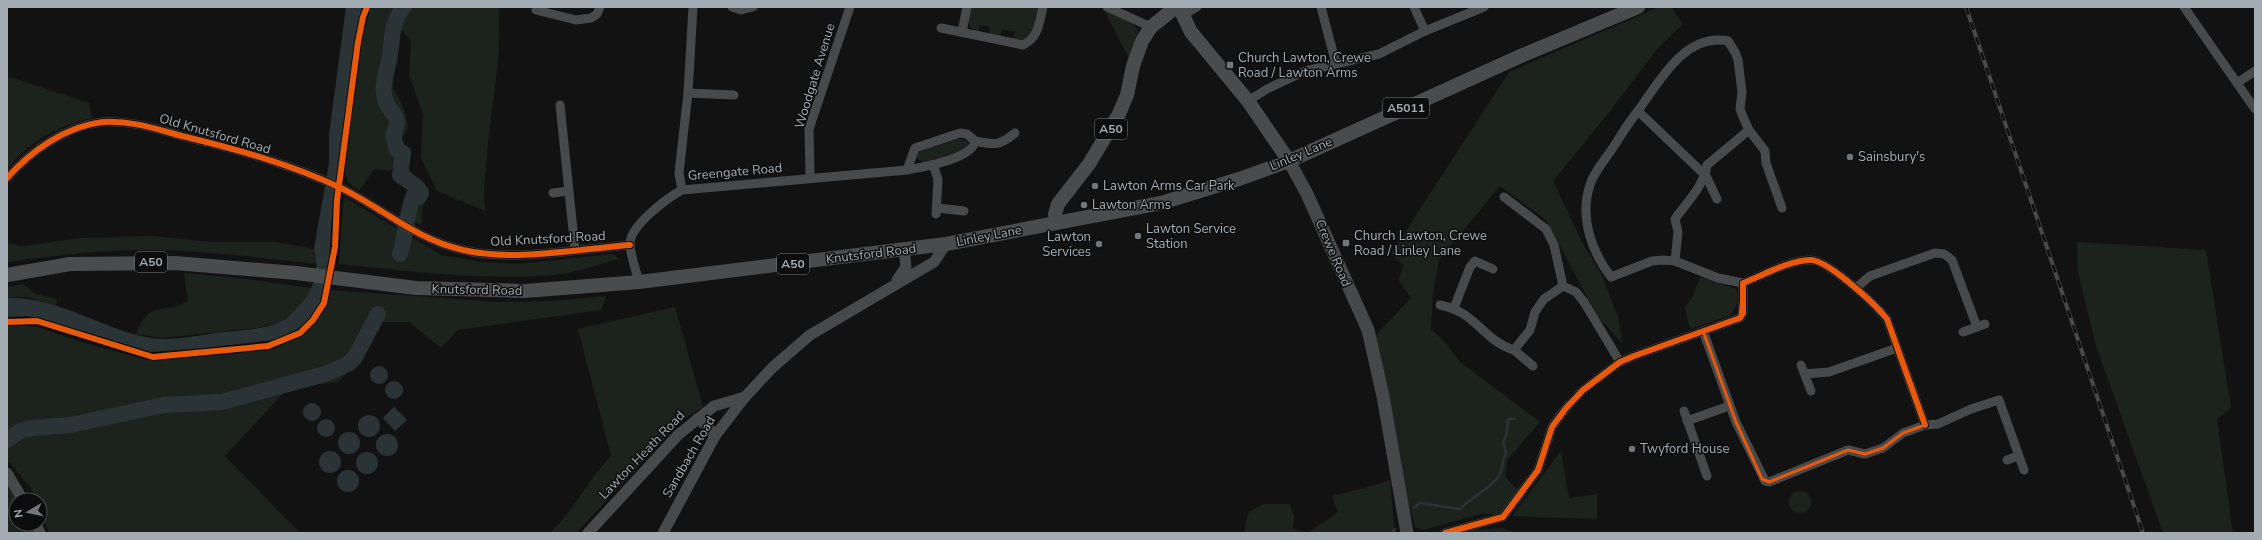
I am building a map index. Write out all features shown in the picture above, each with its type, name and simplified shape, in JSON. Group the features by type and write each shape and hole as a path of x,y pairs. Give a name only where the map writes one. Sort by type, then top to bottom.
{"main road":[{"name":"Linley Lane","path":"946,244 1161,203 1239,180 1289,161 1523,55 1638,7"},
{"name":"A50","path":"1056,223 1055,214 1058,204 1089,164 1119,114 1127,95 1133,66 1142,41 1151,27 1179,10"},
{"name":"Crewe Road","path":"1179,10 1195,38 1248,101 1289,161 1307,194 1368,330 1383,396 1407,533"},
{"name":"Knutsford Road","path":"7,275 70,264 120,262 175,263 296,273 416,288 525,291 639,282 946,244"}],"street":[{"path":"536,10 584,20 597,14 600,7"},
{"path":"682,190 679,173 688,93 693,7"},
{"path":"732,7 741,10 754,7"},
{"name":"Woodgate Avenue","path":"810,178 809,129 850,7"},
{"path":"962,32 967,7"},
{"path":"941,28 1023,44 1033,39 1037,34 1043,7"},
{"path":"1107,7 1151,27"},
{"path":"1179,10 1197,7"},
{"path":"1321,7 1336,64"},
{"path":"1414,7 1425,32"},
{"path":"1248,101 1283,80 1306,71 1379,54 1425,32 1484,7"},
{"path":"2184,7 2255,109"},
{"path":"1616,286 1592,247 1587,227 1586,204 1590,185 1624,127 1638,111 1674,62 1696,45 1716,38 1728,41 1735,52 1738,60 1742,92 1740,109 1749,130 1765,151 1766,163 1782,208"},
{"path":"2237,83 2255,71"},
{"path":"688,93 734,95"},
{"path":"560,105 575,250"},
{"path":"1638,111 1706,176 1717,199"},
{"name":"Old Knutsford Road","path":"7,178 33,153 57,138 90,125 125,121 252,154 342,189 415,232 462,250 493,254 575,250 630,245"},
{"path":"1675,261 1678,232 1675,219 1706,176 1707,165 1749,130"},
{"path":"907,170 915,148 960,133 967,134 975,141 1000,144 1015,133"},
{"name":"Greengate Road","path":"630,245 636,227 671,196 682,190 754,185 810,178 907,170 934,165 967,153 975,144 975,141"},
{"path":"934,165 938,179 937,211 964,210"},
{"path":"553,193 568,191"},
{"path":"1504,197 1546,229 1554,245 1562,286"},
{"name":"Sandbach Road","path":"662,533 715,436 745,397 773,367 810,335 896,282 934,262 946,244"},
{"path":"630,245 639,282"},
{"name":"Sandbach Road","path":"896,282 906,267 904,249"},
{"path":"1856,288 1870,276 1935,253 1944,254 1952,260 1981,326 1963,332"},
{"path":"1454,308 1470,267 1475,260 1494,269"},
{"path":"1611,277 1652,261 1675,261 1718,278 1743,283 1792,263 1812,260 1826,264 1856,288 1877,307 1887,319 1925,425"},
{"path":"1445,533 1503,517 1538,470 1552,427 1583,390 1620,362 1740,318 1742,313 1743,283"},
{"path":"1514,350 1530,330 1535,312 1544,299 1562,286"},
{"path":"1562,286 1576,292 1584,302 1620,362"},
{"path":"1440,305 1454,308 1473,320 1500,346 1514,350 1533,366"},
{"path":"1703,331 1729,406 1764,481 1762,490"},
{"path":"1805,374 1829,372 1897,348"},
{"path":"1801,365 1811,391"},
{"name":"Lawton Heath Road","path":"588,533 678,435 714,406 745,397"},
{"path":"1764,481 1768,482 1848,450 1865,454 1883,448 1903,433 1925,425 1938,424 1971,409 1999,400 2024,470"},
{"path":"1687,421 1729,406"},
{"path":"1684,411 1707,476"},
{"path":"697,419 706,425 715,436"},
{"path":"2007,460 2018,456"},
{"path":"7,473 18,492"}],"highlighted area":[{"path":"1812,259 1826,265 1877,307 1887,319 1925,425 1903,433 1883,448 1865,454 1848,450 1769,482 1762,479 1736,422 1703,331 1740,318 1743,283 1792,263"}],"shaded area":[{"path":"346,7 362,7 358,23 339,161 326,282 319,306 306,323 287,335 274,340 205,348 151,352 45,320 28,316 7,317 7,298 26,299 45,302 133,334 167,339 256,329 272,325 288,317 310,292 315,275 316,258 314,249 329,163 329,134"},
{"path":"371,7 499,7 499,44 485,177 485,211 437,191 421,158 423,114 409,75 411,40 401,30 395,55 393,87 404,109 408,127 402,139 409,162 407,167 422,188 422,225 406,219 410,192 408,183 403,180 397,165 390,171 374,169 359,191 348,182 344,170 362,37"},
{"path":"969,7 1038,7 1033,33 1021,41 1013,40 1015,32 1002,29 1000,37 989,35 990,27 980,25 979,32 972,28 968,22"},
{"path":"1659,7 1671,7 1683,24 1657,49 1610,111 1553,181 1582,242 1602,275 1618,317 1623,344 1598,317 1546,220 1500,186 1439,260 1433,293 1431,329 1447,344 1460,362 1540,422 1507,460 1505,477 1518,490 1504,514 1481,514 1423,530 1415,527 1407,498 1375,336 1411,298 1399,280 1404,265 1391,254 1509,72"},
{"path":"1104,10 1131,22 1138,30 1129,58"},
{"path":"7,76 89,103 92,118 67,125 45,136 24,151 7,170"},
{"path":"959,139 965,140 968,143 967,147 961,152 923,162 916,158 920,151"},
{"path":"344,197 441,255 481,262 519,264 613,254 619,259 562,274 527,277 473,276 339,264"},
{"path":"153,236 211,242 276,242 314,249 317,264 168,250 94,252 7,262 7,242 22,246 81,238"},
{"path":"2077,242 2206,250 2231,408 2217,419 2233,533 2163,533 2096,346 2078,272"},
{"path":"184,273 247,279 312,288 302,305 281,322 257,328 162,338 136,334 141,323 151,312 170,308 188,301"},
{"path":"1700,277 1736,289 1738,296 1737,302 1731,315 1690,329 1685,308 1693,296"},
{"path":"23,284 36,294 57,299 56,305 26,297 7,298 7,287"},
{"path":"329,290 497,302 554,301 606,296 601,310 458,330 441,348 409,322 378,322 354,364 339,382 289,387 225,456 300,533 49,533 48,492 33,492 31,488 7,460 7,326 24,325 38,327 81,342 147,360 238,353 276,348 307,332 327,303"},
{"path":"675,307 703,407 682,420 576,533 550,533 559,524 611,456 578,329"},
{"path":"379,366 385,369 388,375 385,381 379,384 373,381 370,375 373,369"},
{"path":"394,381 400,384 403,390 400,396 394,399 388,396 385,390 388,384"},
{"path":"312,403 318,406 321,412 318,418 312,421 306,418 303,412 306,406"},
{"path":"394,407 407,420 395,431 383,418"},
{"path":"365,415 373,415 380,422 380,430 373,437 365,437 358,430 358,422"},
{"path":"326,419 332,422 335,428 332,434 326,437 320,434 317,428 320,422"},
{"path":"345,432 353,432 360,439 360,447 353,454 345,454 338,447 338,439"},
{"path":"383,434 391,434 398,441 398,449 391,456 383,456 376,449 376,441"},
{"path":"326,451 334,451 341,458 341,466 334,473 326,473 319,466 319,458"},
{"path":"1561,451 1569,498 1597,494 1597,519 1512,516"},
{"path":"363,452 371,452 378,459 378,467 371,474 363,474 356,467 356,459"},
{"path":"344,470 352,470 359,477 359,485 352,492 344,492 337,485 337,477"},
{"path":"1390,480 1395,533 1308,533 1338,512 1332,496"},
{"path":"7,481 13,492 8,492 8,532 34,533 7,533"},
{"path":"1800,491 1808,494 1811,502 1808,510 1800,513 1792,510 1789,502 1792,494"},
{"path":"1263,504 1290,504 1294,516 1293,529 1308,533 1244,533 1248,513"},
{"path":"1503,528 1515,533 1464,533 1474,530"}],"waterway":[{"path":"400,254 411,202 414,195 419,197 421,193 417,187 400,175 403,153 397,150 393,135 397,122 385,101 384,81 394,26 396,19 404,7"},
{"path":"7,440 20,431 32,428 70,425 164,405 222,402 325,374 348,364 355,357 378,314"},
{"path":"1414,508 1420,503 1460,509 1495,481 1502,469 1506,453 1503,442 1507,433 1508,419 1515,419"},
{"path":"1392,533 1395,529"}],"railway":[{"path":"1966,7 2143,533"}],"cycle path":[{"path":"7,322 37,321 153,357 268,346 300,333 313,320 324,303 335,247 337,200 358,42 363,17 367,7"},
{"path":"7,178 38,149 63,134 89,124 123,122 153,128 222,146 283,164 341,188 430,239 463,250 503,255 525,255 630,245"},
{"path":"1445,533 1503,517 1538,470 1552,427 1566,408 1583,390 1620,362 1740,318 1743,313 1743,283 1784,266 1801,261 1810,260 1828,267 1851,284 1887,319 1925,425"}],"place":[{"name":"Church Lawton, Crewe Road / Lawton Arms","path":"1230,65"},
{"name":"Sainsbury's","path":"1850,157"},
{"name":"Lawton Arms Car Park","path":"1095,186"},
{"name":"Lawton Arms","path":"1084,205"},
{"name":"Lawton Service Station","path":"1138,236"},
{"name":"Church Lawton, Crewe Road / Linley Lane","path":"1346,243"},
{"name":"Lawton Services","path":"1099,244"},
{"name":"Twyford House","path":"1632,449"}]}
